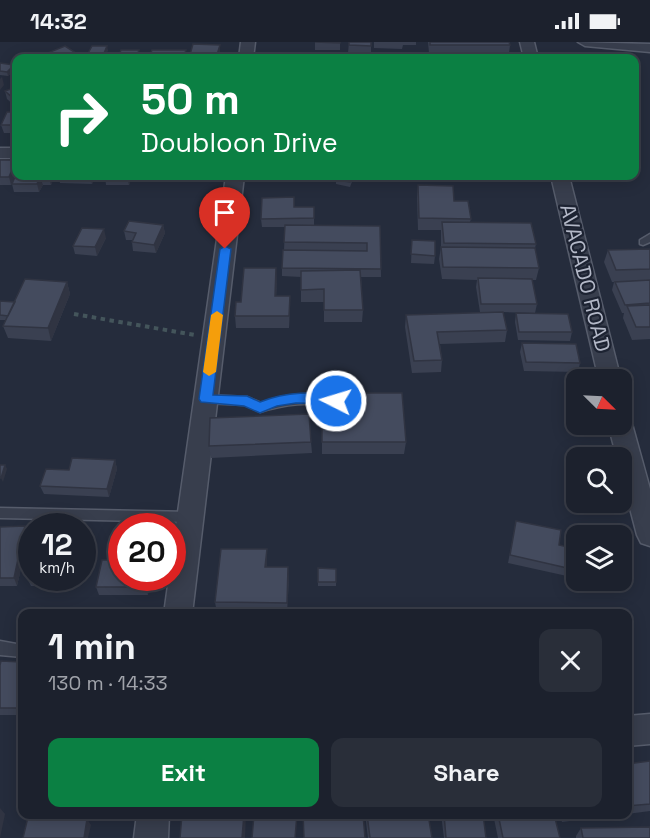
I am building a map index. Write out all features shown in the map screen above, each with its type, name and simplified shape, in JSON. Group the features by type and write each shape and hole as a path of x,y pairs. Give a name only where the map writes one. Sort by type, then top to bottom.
{"street":[{"path":"585,42 650,48"},
{"path":"179,609 234,180"},
{"name":"AVACADO ROAD","path":"561,180 606,369"},
{"path":"624,435 650,535"},
{"path":"632,731 650,729"},
{"path":"151,838 153,819"}],"lane":[{"path":"206,399 247,401 260,408 275,401 296,399 315,398 336,401"},
{"path":"0,513 190,517"},
{"path":"0,648 18,650"}],"path":[{"path":"74,314 214,338"}],"building":[{"path":"349,42 371,42 371,46 349,45"},
{"path":"430,42 509,42 510,45 430,45"},
{"path":"193,44 220,45 217,54 190,54"},
{"path":"65,46 77,54 54,54 50,52"},
{"path":"92,46 107,46 104,54 88,54"},
{"path":"121,50 139,50 138,54 120,54"},
{"path":"152,50 186,50 184,54 150,54"},
{"path":"0,63 12,65 7,72 0,71"},
{"path":"12,88 12,97 5,91"},
{"path":"7,112 12,112 12,125 1,125"},
{"path":"0,160 12,160 9,177 0,177"},
{"path":"14,180 39,180 37,184 12,184"},
{"path":"418,185 453,186 454,201 468,201 471,219 419,218"},
{"path":"294,197 294,207 314,207 314,218 261,219 262,198"},
{"path":"129,221 163,225 154,245 132,242 136,233 124,231"},
{"path":"442,222 531,223 536,244 444,243"},
{"path":"285,225 380,226 381,269 282,268 283,250 367,251 367,243 284,242"},
{"path":"82,228 104,229 95,247 73,246"},
{"path":"412,240 435,241 435,256 411,254"},
{"path":"441,247 535,248 539,268 443,267"},
{"path":"650,249 650,269 616,270 608,250"},
{"path":"244,268 276,268 275,296 290,296 289,316 235,316 236,302 241,302"},
{"path":"360,270 363,310 324,310 324,289 301,290 301,271"},
{"path":"478,278 532,279 537,304 481,304"},
{"path":"25,279 67,282 48,328 3,326"},
{"path":"650,280 650,303 625,305 615,282"},
{"path":"0,301 15,302 8,316 0,315"},
{"path":"650,305 650,327 636,327 627,306"},
{"path":"503,312 507,330 437,332 442,360 414,361 406,315"},
{"path":"516,313 568,314 572,332 519,332"},
{"path":"522,343 576,344 580,363 526,362"},
{"path":"353,393 402,393 406,442 322,442 322,416 354,416"},
{"path":"309,414 311,442 209,446 210,418"},
{"path":"72,458 115,460 107,489 40,486 46,469 69,470"},
{"path":"0,465 5,465 1,478 0,478"},
{"path":"516,521 561,530 559,545 566,547 566,568 510,555"},
{"path":"18,526 18,559 14,578 0,578 0,527"},
{"path":"221,549 267,549 265,567 288,567 287,603 215,602"},
{"path":"102,560 108,560 108,587 96,587"},
{"path":"318,568 336,569 336,582 318,582"},
{"path":"1,661 18,662 18,708 0,708"},
{"path":"650,761 650,804 632,806 632,763"},
{"path":"28,819 87,819 84,838 23,838"},
{"path":"182,819 244,819 242,838 180,838"},
{"path":"254,819 297,819 295,838 252,838"},
{"path":"303,819 363,819 365,838 304,838"},
{"path":"368,819 429,819 432,838 370,838"},
{"path":"444,819 484,819 486,838 446,838"},
{"path":"499,819 555,819 560,838 503,838"},
{"path":"650,827 650,838 583,838 581,828"}],"slow traffic":[{"path":"209,372 217,315"}],"route":[{"path":"225,249 206,399 247,401 260,408 275,401 296,399 315,398 336,401"}]}
